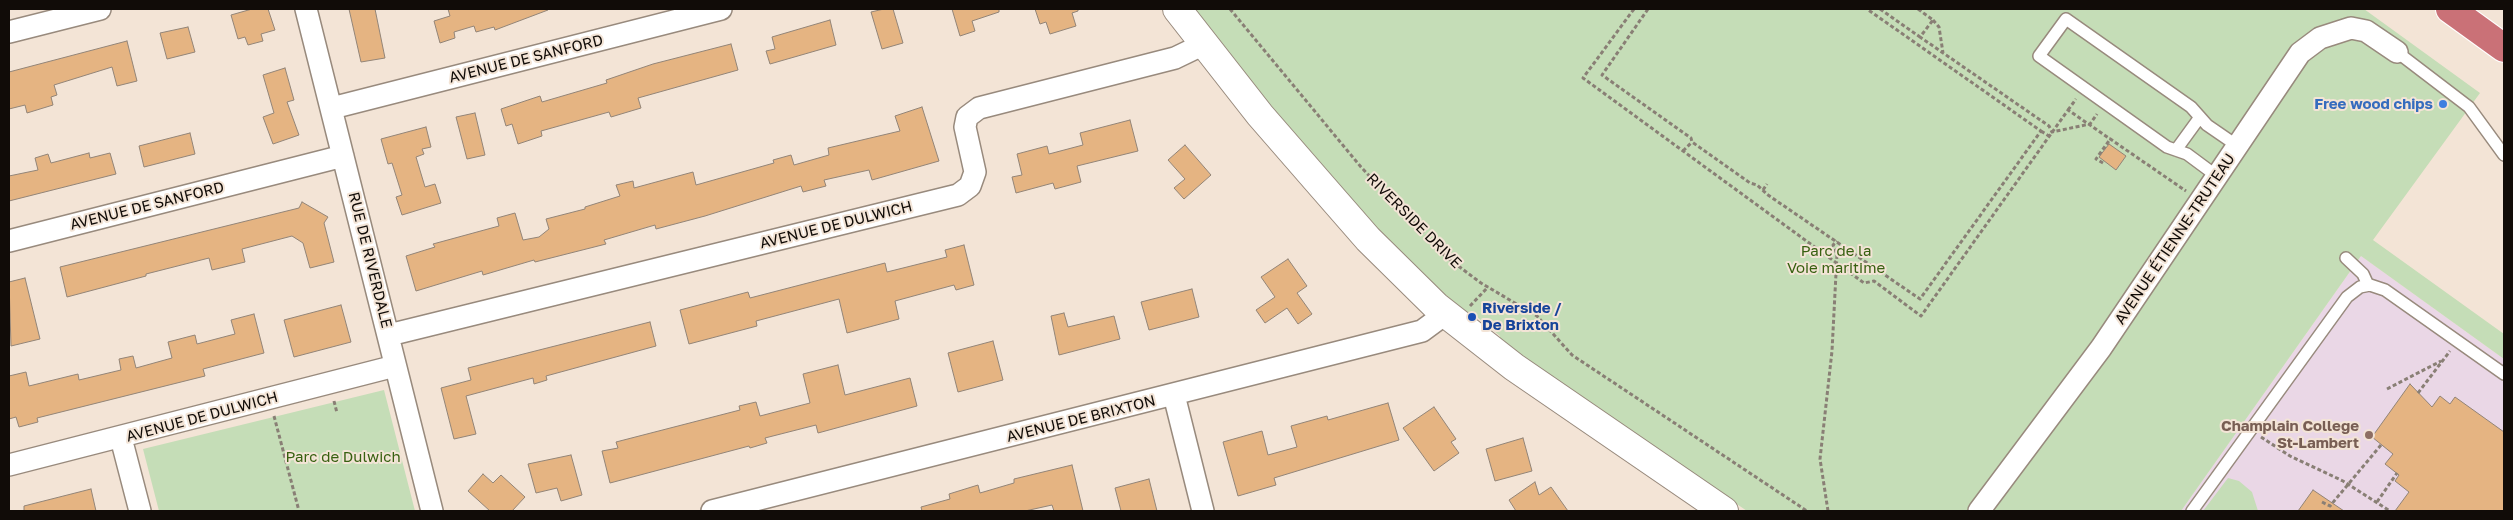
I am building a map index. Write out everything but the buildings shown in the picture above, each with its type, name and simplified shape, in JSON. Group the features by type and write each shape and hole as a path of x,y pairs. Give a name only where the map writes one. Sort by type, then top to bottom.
{"highway":[{"path":"2450,9 2504,48"}],"street":[{"path":"9,32 100,9"},
{"name":"RUE DE RIVERDALE","path":"306,9 432,511"},
{"name":"AVENUE DE SANFORD","path":"332,108 721,9"},
{"path":"1177,9 1320,184 1401,273 1455,313 1514,367 1724,511"},
{"name":"AVENUE ÉTIENNE-TRUTEAU","path":"1979,511 2101,348 2239,147 2294,60 2320,38 2336,31 2356,28 2366,31 2397,52"},
{"name":"AVENUE DE DULWICH","path":"389,336 958,194 970,186 975,172 964,127 967,117 979,108 1175,58 1204,44"},
{"name":"AVENUE DE SANFORD","path":"9,241 343,156"},
{"name":"AVENUE DE BRIXTON","path":"712,511 1422,331 1455,313"},
{"name":"AVENUE DE DULWICH","path":"9,466 395,366"},
{"path":"1174,395 1203,511"},
{"path":"121,438 140,511"}],"lane":[{"path":"2218,176 2186,154 2168,147 2039,56 2066,19 2191,107 2207,125 2239,147"},
{"path":"2397,52 2469,107 2504,155"},
{"path":"2176,150 2200,117"},
{"path":"2346,258 2363,274 2368,285"},
{"path":"2192,511 2347,297 2355,290 2368,285 2385,290 2504,374"}],"path":[{"name":"RIVERSIDE DRIVE","path":"1230,9 1235,19 1386,195 1445,256 1488,288 1537,316 1572,356 1807,511"},
{"path":"1634,9 1584,78 1864,284 1874,281 1921,316 2068,110 2193,196"},
{"path":"1648,9 1602,75 1691,138 1692,142 1750,183 1763,190 1827,237 1837,241 1920,299 2041,131"},
{"path":"1867,9 2049,136"},
{"path":"1918,9 1939,27 1943,53"},
{"path":"1880,18 1883,10 2049,126 2052,132"},
{"path":"1920,37 1933,20"},
{"path":"2052,132 2090,124"},
{"path":"2103,163 2096,158 2111,138"},
{"path":"1683,151 1692,142"},
{"path":"1763,190 1767,184"},
{"path":"1828,511 1820,459 1832,351 1837,264 1837,254 1833,245 1837,241"},
{"path":"1455,313 1488,288"},
{"path":"2418,393 2452,348"},
{"path":"2387,389 2443,359"},
{"path":"333,396 337,413"},
{"path":"273,411 299,511"},
{"path":"2259,435 2290,456 2348,484 2390,511"},
{"path":"2322,502 2330,506 2381,445"},
{"path":"2377,502 2397,474"}],"shaded area":[{"name":"Champlain College St-Lambert","path":"2361,256 2504,359 2504,511 2181,511"}],"green space":[{"name":"Parc de la Voie maritime","path":"1192,9 2364,9 2480,93 2373,240 2504,334 2504,359 2361,256 2181,511 1747,511 1498,340 1500,336 1471,312 1467,316 1401,256 1274,113"},
{"name":"Parc de Dulwich","path":"384,390 415,511 159,511 143,449"},
{"path":"2228,478 2239,481 2252,492 2258,511 2203,511"}],"place":[{"name":"Free wood chips","path":"2443,104"},
{"name":"Riverside / De Brixton","path":"1472,317"},
{"name":"Champlain College St-Lambert","path":"2369,435"}]}
